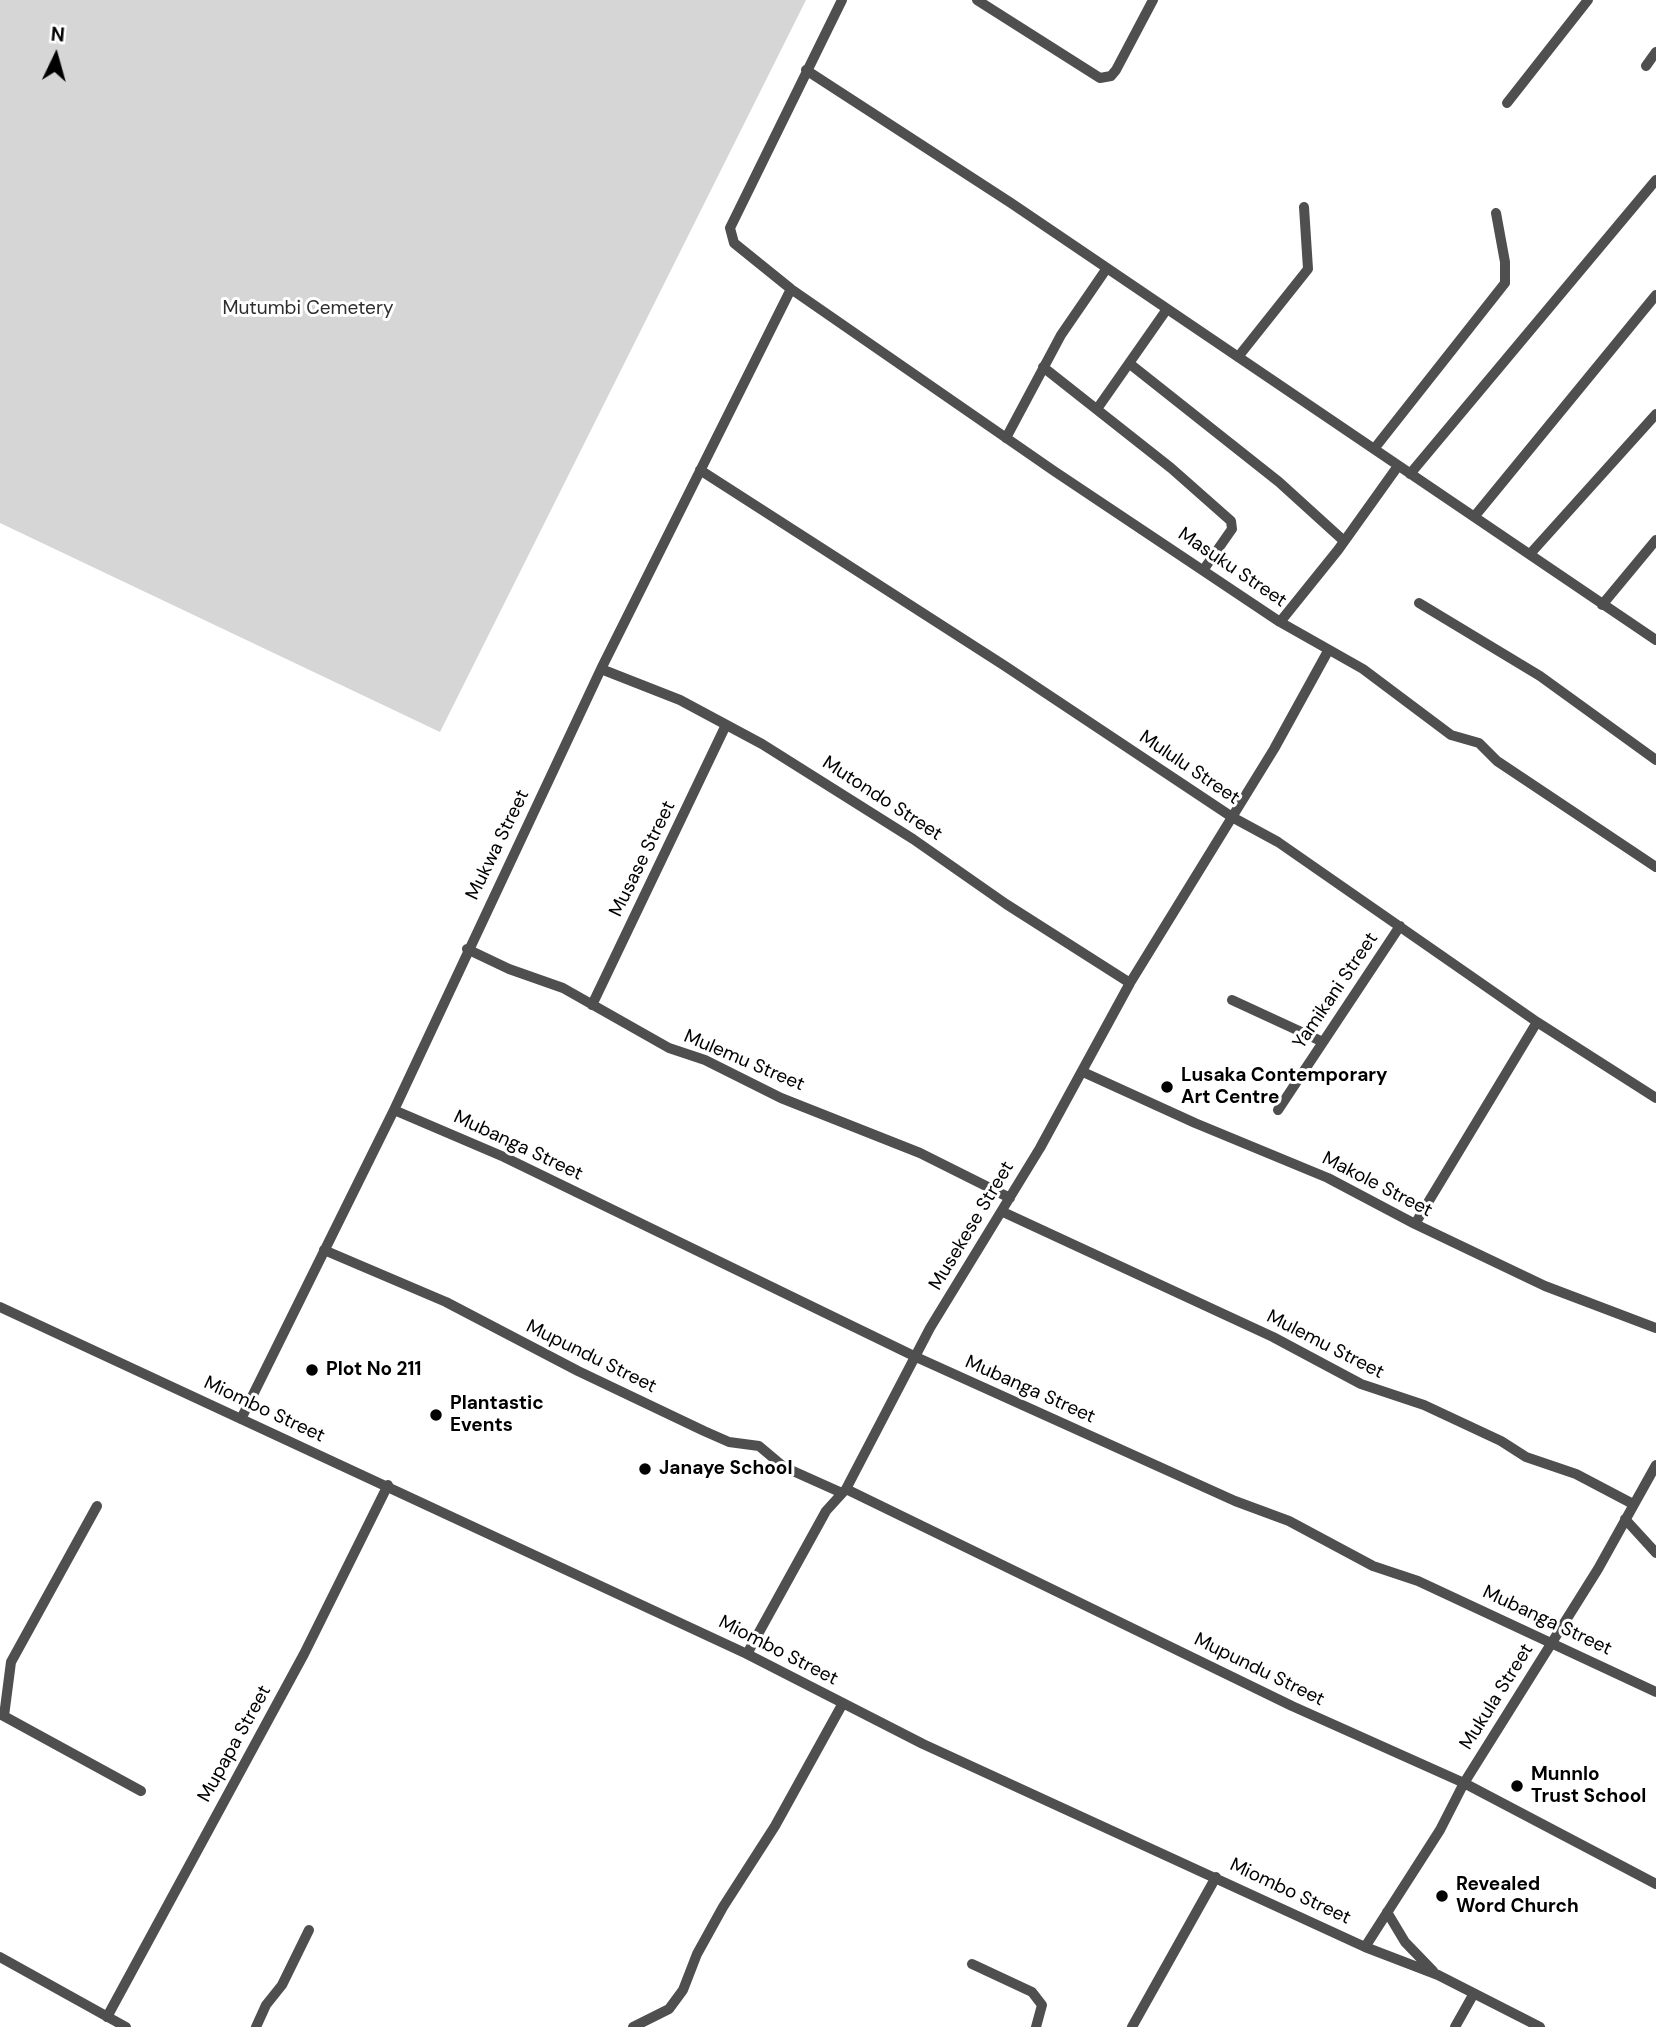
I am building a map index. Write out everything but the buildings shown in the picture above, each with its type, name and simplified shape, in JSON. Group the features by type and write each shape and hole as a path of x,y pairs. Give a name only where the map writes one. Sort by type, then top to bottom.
{"street":[{"name":"Masuku Street","path":"842,0 730,228 734,243 791,289 1006,438 1280,622 1373,676 1451,735 1479,743 1497,761 1656,867"},
{"path":"977,0 1100,78 1111,76 1116,70 1153,0"},
{"path":"1507,103 1588,0"},
{"path":"1646,66 1656,52"},
{"path":"806,70 1107,268 1656,640"},
{"path":"1410,474 1656,180"},
{"path":"1238,357 1308,269 1304,206"},
{"path":"1374,449 1505,283 1505,262 1496,213"},
{"path":"1006,438 1061,335 1107,268"},
{"name":"Mukwa Street","path":"241,1419 394,1111 467,949 601,669 791,289"},
{"path":"1474,517 1656,295"},
{"path":"1097,409 1167,309"},
{"path":"1130,364 1279,482 1344,541"},
{"path":"1043,367 1171,468 1231,521 1232,529 1203,569"},
{"path":"1530,554 1656,414"},
{"path":"1280,622 1344,541 1398,466"},
{"name":"Mululu Street","path":"700,470 1005,666 1232,817 1278,842 1538,1022 1656,1098"},
{"path":"1602,605 1656,540"},
{"path":"1419,603 1540,676 1656,760"},
{"name":"Musekese Street","path":"747,1654 826,1511 844,1491 930,1328 1003,1212 1130,983 1275,749 1328,651"},
{"name":"Mutondo Street","path":"601,669 680,701 725,727 762,744 891,825 1006,904 1130,983"},
{"name":"Musase Street","path":"592,1005 725,727"},
{"name":"Yamikani Street","path":"1278,1110 1400,926"},
{"name":"Mulemu Street","path":"467,949 509,969 564,988 658,1043 705,1060 781,1098 920,1153 1010,1198"},
{"path":"1232,1000 1323,1042"},
{"path":"1415,1224 1538,1022"},
{"name":"Makole Street","path":"1083,1072 1195,1123 1328,1178 1415,1224 1545,1286 1656,1328"},
{"name":"Mubanga Street","path":"394,1111 504,1157 916,1357 1235,1501 1289,1521 1373,1566 1418,1581 1656,1692"},
{"name":"Mulemu Street","path":"1003,1212 1273,1337 1361,1384 1424,1405 1502,1441 1526,1457 1576,1475 1633,1504"},
{"name":"Mupundu Street","path":"324,1250 446,1302 578,1371 704,1431 729,1442 759,1446 784,1467 844,1491 1292,1706 1464,1783 1656,1884"},
{"name":"Miombo Street","path":"0,1307 747,1654 923,1744 1365,1947 1438,1975 1539,2027"},
{"name":"Mukula Street","path":"1365,1947 1440,1830 1464,1783 1552,1642 1656,1465"},
{"name":"Mupapa Street","path":"107,2017 304,1654 388,1485"},
{"path":"97,1506 4,1672 2,1715 141,1791"},
{"path":"1625,1519 1656,1553"},
{"path":"634,2027 670,2009 683,1990 697,1954 723,1907 775,1826 843,1703"},
{"path":"1132,2027 1216,1877"},
{"path":"1387,1912 1405,1942 1438,1975"},
{"path":"256,2027 266,2005 282,1985 309,1930"},
{"path":"0,1957 126,2027"},
{"path":"972,1964 1032,1992 1041,2001 1043,2011 1036,2027"},
{"path":"1455,2027 1473,1995"}],"green space":[{"name":"Mutumbi Cemetery","path":"0,0 806,0 440,732 0,523"}],"place":[{"name":"Lusaka Contemporary Art Centre","path":"1167,1087"},
{"name":"Plot No 211","path":"312,1370"},
{"name":"Plantastic Events","path":"436,1415"},
{"name":"Janaye School","path":"645,1469"},
{"name":"Munnlo Trust School","path":"1517,1786"},
{"name":"Revealed Word Church","path":"1442,1896"}]}
